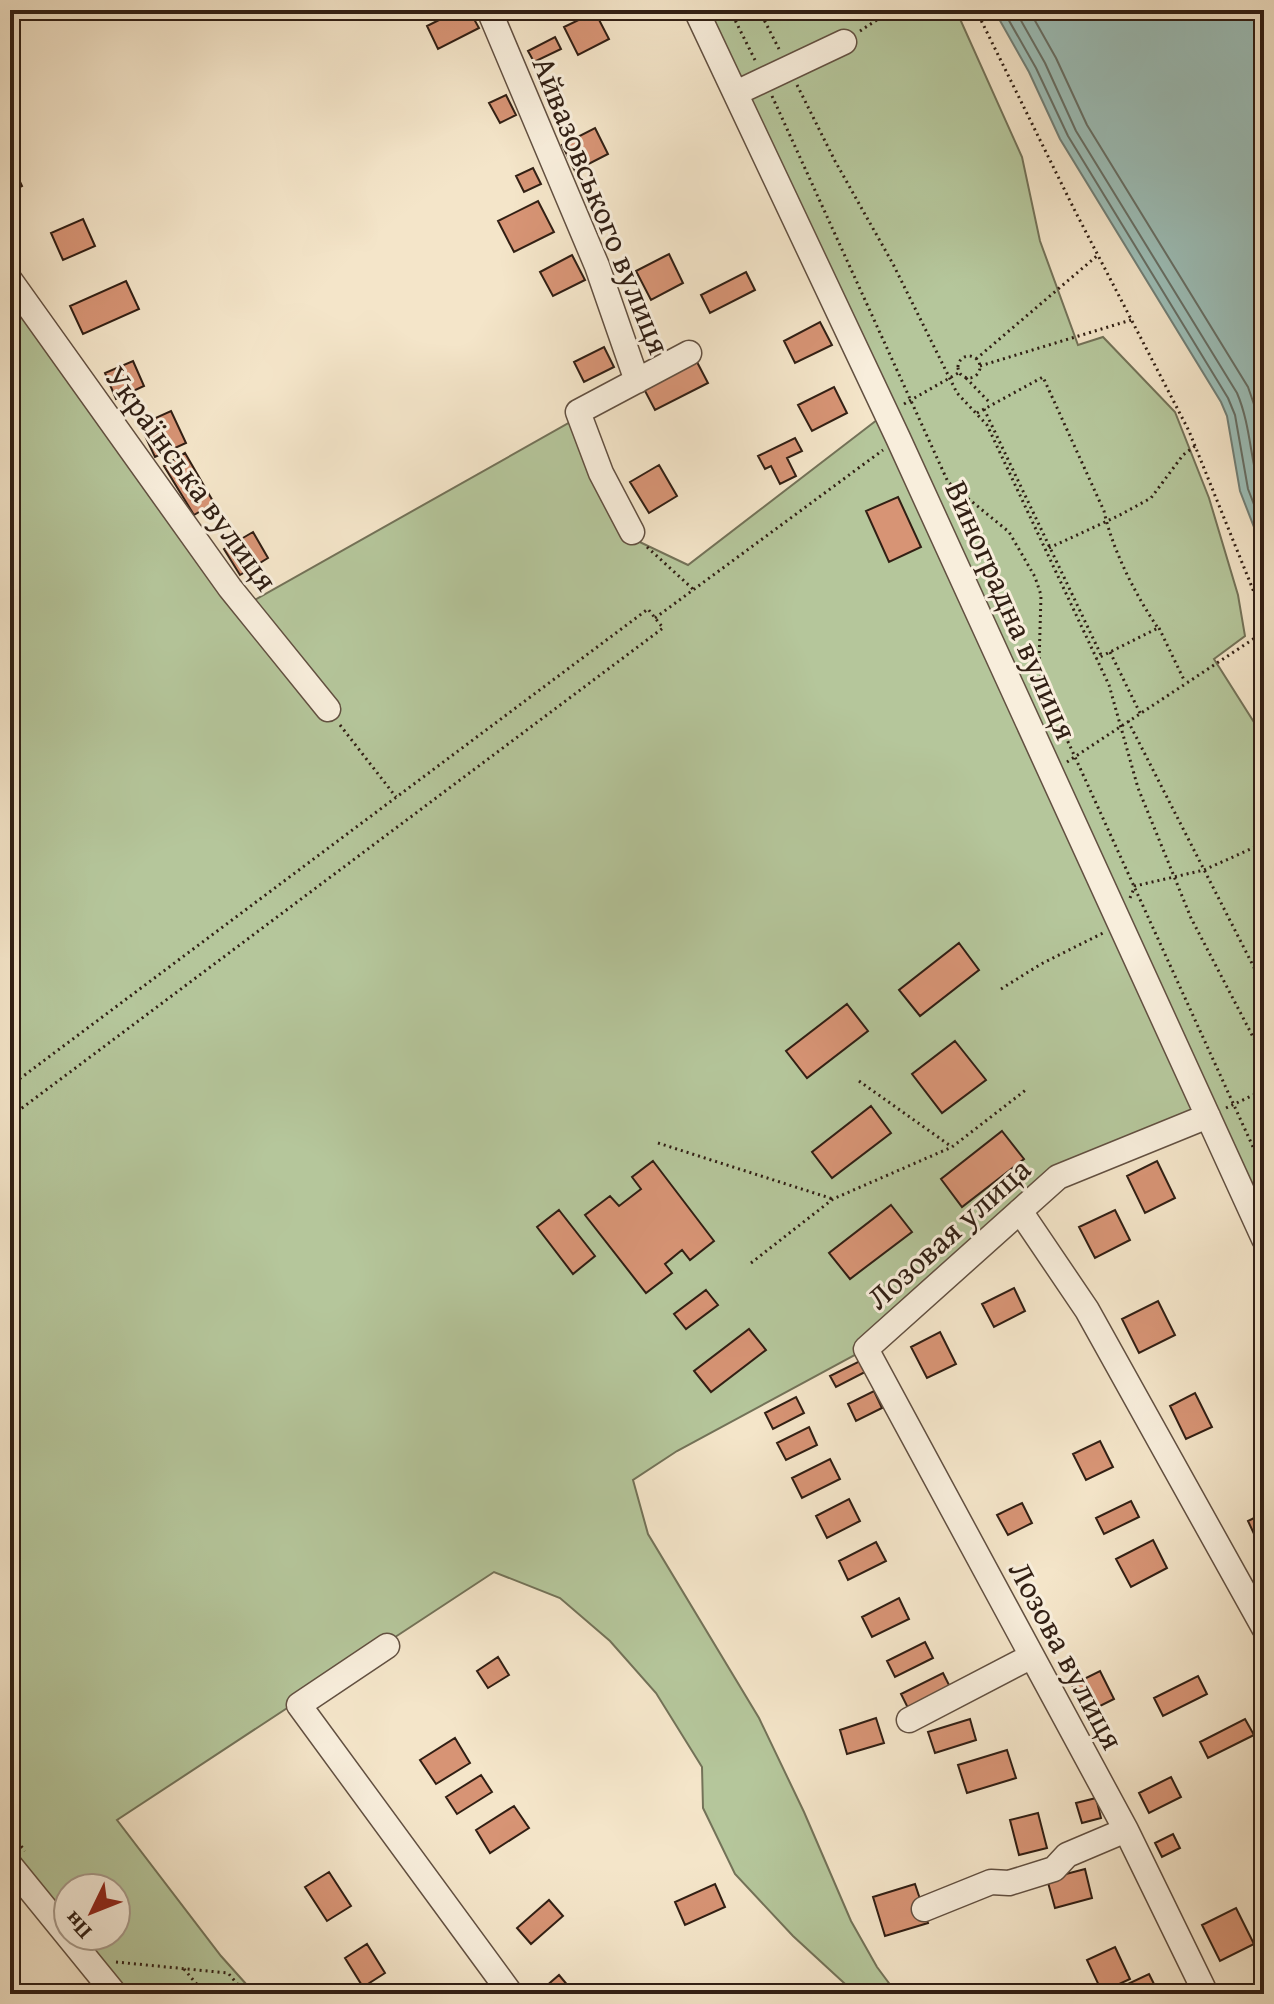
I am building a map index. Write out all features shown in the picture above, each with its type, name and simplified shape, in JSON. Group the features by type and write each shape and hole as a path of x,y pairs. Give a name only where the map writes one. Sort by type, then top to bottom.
{"street":[{"name":"Айвазовського вулиця","path":"489,10 597,266 637,381"},
{"name":"Виноградна вулиця","path":"696,10 898,438 1264,1239"},
{"path":"736,93 844,42"},
{"name":"Українська вулиця","path":"10,280 230,588 328,709"},
{"name":"Айвазовського вулиця","path":"632,532 601,473 578,412 689,353"},
{"name":"Лозовая улица","path":"866,1349 1058,1177 1208,1116"},
{"path":"1020,1211 1087,1310 1264,1628"},
{"name":"Лозова вулиця","path":"866,1349 1126,1830 1206,1994"},
{"path":"387,1646 299,1705 511,1994"},
{"path":"909,1720 1032,1656"},
{"path":"924,1909 991,1882 1009,1883 1054,1869 1067,1855 1126,1830"},
{"path":"10,1865 115,1994"}],"path":[{"path":"730,10 948,482 1009,532 1035,577 1041,595 1040,674 1264,1171"},
{"path":"759,10 957,393 987,425 1048,549"},
{"path":"844,42 892,10"},
{"path":"976,10 1195,446 1264,617"},
{"path":"976,359 1098,255"},
{"path":"965,377 975,375 980,366 1131,320"},
{"path":"980,366 976,359 969,356 958,365 960,372 991,404"},
{"path":"886,414 960,372"},
{"path":"977,413 1043,377 1143,605 1185,682"},
{"path":"984,408 1115,700 1138,788 1173,877 1212,960 1264,1058"},
{"path":"655,618 920,420"},
{"path":"1048,549 1151,498 1183,455 1195,446"},
{"path":"660,561 694,590"},
{"path":"10,1086 648,609 663,628 10,1117"},
{"path":"1096,659 1158,628"},
{"path":"1051,775 1075,755 1264,632"},
{"path":"1110,652 1140,713"},
{"path":"328,709 396,797"},
{"path":"1128,721 1264,987"},
{"path":"1135,886 1204,870 1264,843"},
{"path":"1001,989 1041,964 1120,924 1135,886"},
{"path":"859,1081 952,1147"},
{"path":"751,1263 833,1199 952,1147 1027,1089"},
{"path":"1234,1105 1264,1090"},
{"path":"658,1143 833,1199"},
{"path":"116,1962 228,1973 246,1994"},
{"path":"184,1968 205,1994"}],"green space":[{"path":"696,10 956,10 1022,157 1040,241 1078,345 1103,337 1175,412 1209,498 1238,595 1245,636 1214,659 1264,738 1264,1239 1208,1117 1058,1177 866,1349 677,1451 633,1480 648,1534 759,1718 851,1921 877,1967 897,1994 856,1994 793,1936 735,1874 703,1808 702,1767 656,1693 610,1641 560,1598 494,1572 117,1820 221,1956 255,1994 126,1994 92,1952 132,1952 132,1872 52,1872 52,1903 10,1852 10,293 235,611 574,420 627,536 688,565 886,413"}],"water":[{"path":"994,10 1264,10 1264,553 1240,491 1227,416 1221,402 1060,139 1029,72"}],"building":[{"path":"459,10 469,10 479,28 438,49 427,26"},
{"path":"595,12 609,39 578,55 564,27"},
{"path":"555,37 561,49 534,62 528,51"},
{"path":"506,95 516,115 500,123 489,103"},
{"path":"595,128 608,154 575,171 562,145"},
{"path":"10,160 22,186 10,192"},
{"path":"533,168 541,184 524,192 516,176"},
{"path":"538,201 554,232 514,252 498,221"},
{"path":"83,219 95,246 63,260 51,233"},
{"path":"669,254 683,283 651,300 636,271"},
{"path":"572,255 585,280 553,296 540,272"},
{"path":"746,272 755,290 710,313 701,295"},
{"path":"126,281 139,309 83,334 70,306"},
{"path":"820,322 832,345 795,363 784,341"},
{"path":"604,347 614,367 584,382 574,362"},
{"path":"133,361 144,386 116,399 105,373"},
{"path":"697,362 708,383 655,410 644,389"},
{"path":"834,387 847,413 812,431 798,405"},
{"path":"171,411 186,443 155,457 140,425"},
{"path":"795,438 802,451 787,458 796,476 780,484 771,466 765,469 758,456"},
{"path":"185,453 214,503 194,515 164,466"},
{"path":"659,465 677,496 649,513 630,482"},
{"path":"898,497 921,547 889,562 866,511"},
{"path":"253,532 268,558 240,575 224,549"},
{"path":"959,943 979,970 920,1016 899,990"},
{"path":"847,1004 868,1031 807,1078 786,1051"},
{"path":"955,1041 986,1080 942,1113 912,1074"},
{"path":"871,1106 891,1133 832,1178 812,1152"},
{"path":"1002,1131 1024,1159 962,1207 941,1179"},
{"path":"653,1161 714,1241 690,1260 682,1250 665,1264 672,1273 646,1293 585,1215 610,1196 619,1206 641,1189 632,1177"},
{"path":"1157,1161 1175,1198 1145,1213 1127,1176"},
{"path":"891,1205 912,1232 850,1279 829,1253"},
{"path":"559,1210 595,1256 573,1274 537,1227"},
{"path":"1115,1210 1130,1240 1095,1258 1079,1227"},
{"path":"1014,1288 1025,1311 994,1327 982,1304"},
{"path":"706,1290 718,1305 686,1329 674,1314"},
{"path":"1158,1301 1175,1335 1139,1353 1122,1319"},
{"path":"749,1329 766,1350 711,1392 694,1371"},
{"path":"940,1332 956,1364 927,1378 911,1347"},
{"path":"862,1360 867,1371 836,1387 830,1376"},
{"path":"874,1391 882,1408 856,1421 848,1404"},
{"path":"1195,1393 1212,1427 1186,1439 1170,1406"},
{"path":"796,1397 804,1413 773,1429 765,1413"},
{"path":"809,1427 817,1445 786,1460 777,1443"},
{"path":"1100,1441 1113,1467 1086,1480 1073,1454"},
{"path":"830,1459 840,1479 802,1498 792,1478"},
{"path":"849,1499 860,1521 827,1538 816,1516"},
{"path":"1131,1501 1139,1517 1104,1534 1096,1518"},
{"path":"1022,1503 1032,1523 1008,1535 997,1515"},
{"path":"1264,1513 1264,1532 1255,1536 1248,1521"},
{"path":"1153,1540 1167,1568 1131,1587 1116,1559"},
{"path":"876,1542 886,1561 848,1580 839,1561"},
{"path":"899,1598 909,1619 872,1637 862,1617"},
{"path":"925,1642 933,1658 895,1677 887,1661"},
{"path":"498,1657 509,1675 488,1688 477,1671"},
{"path":"1100,1671 1114,1699 1086,1713 1072,1685"},
{"path":"943,1673 952,1691 910,1712 901,1694"},
{"path":"1198,1676 1207,1694 1163,1716 1154,1698"},
{"path":"876,1718 884,1743 847,1754 840,1730"},
{"path":"970,1719 976,1740 935,1753 928,1732"},
{"path":"1245,1719 1254,1735 1208,1758 1200,1742"},
{"path":"455,1738 470,1763 436,1784 420,1760"},
{"path":"1007,1750 1016,1778 967,1793 958,1765"},
{"path":"481,1775 492,1792 457,1814 446,1797"},
{"path":"1171,1777 1181,1797 1149,1813 1139,1793"},
{"path":"1096,1798 1101,1818 1082,1823 1076,1803"},
{"path":"514,1806 529,1828 490,1853 476,1830"},
{"path":"1038,1813 1047,1848 1019,1855 1010,1820"},
{"path":"1173,1834 1180,1848 1162,1857 1155,1843"},
{"path":"1085,1869 1092,1898 1055,1908 1047,1879"},
{"path":"329,1872 351,1906 327,1921 305,1887"},
{"path":"715,1884 725,1907 685,1925 675,1902"},
{"path":"915,1884 928,1923 885,1936 873,1897"},
{"path":"549,1900 563,1916 531,1944 517,1928"},
{"path":"1236,1908 1254,1944 1220,1961 1202,1925"},
{"path":"367,1944 385,1973 363,1987 345,1958"},
{"path":"1115,1947 1130,1979 1102,1992 1087,1960"},
{"path":"1149,1974 1159,1994 1117,1994 1115,1990"},
{"path":"559,1975 569,1987 562,1994 537,1994"}]}
